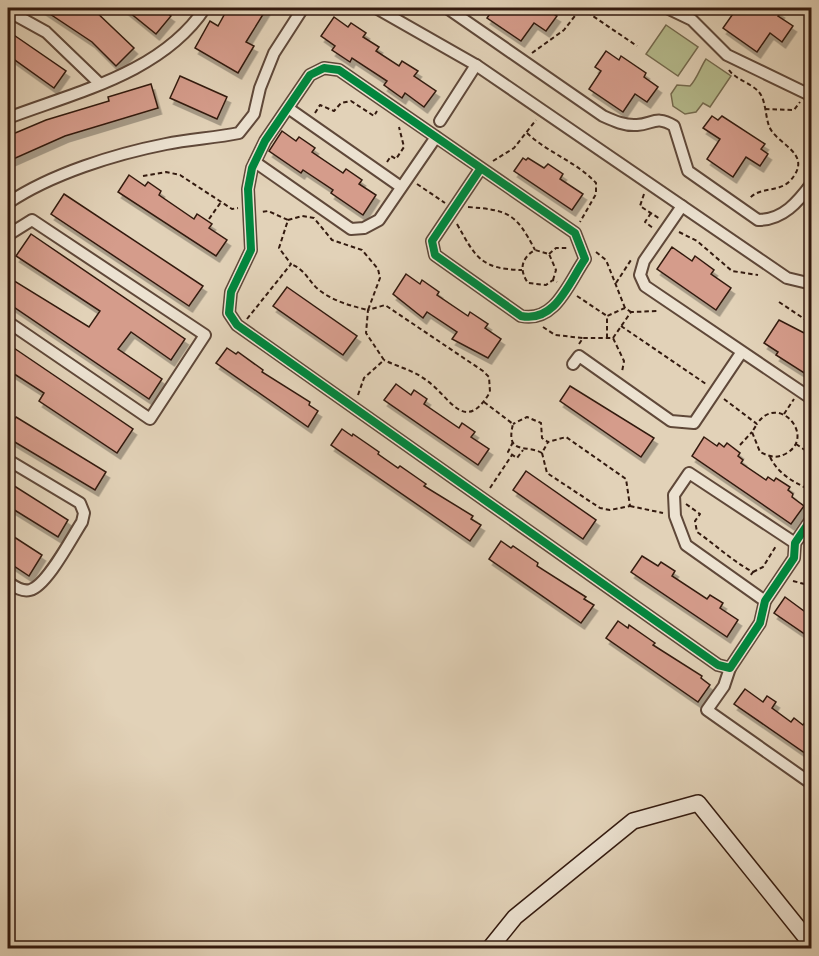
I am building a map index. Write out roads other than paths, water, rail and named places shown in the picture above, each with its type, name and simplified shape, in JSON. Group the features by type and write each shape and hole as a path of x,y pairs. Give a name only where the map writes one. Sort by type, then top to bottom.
{"street":[{"path":"8,202 23,193 100,161 167,144 239,133 254,114 260,88 274,53 303,8"},
{"path":"376,8 476,65 787,278 812,284"},
{"path":"447,8 603,116 623,124 638,125 650,120 665,120 674,126 688,171 758,219 770,220 798,203 812,183"},
{"path":"667,8 692,20 736,60 808,95"},
{"path":"8,118 144,65 180,38 200,9"},
{"path":"8,11 46,32 99,83"},
{"path":"440,121 476,65"},
{"path":"481,168 432,241 435,255 521,316 533,319 550,312 585,259 582,245 570,229 339,70 324,68 310,75 265,141 255,162 248,189 251,250 231,292 229,313 241,328 352,407 718,665 730,668"},
{"path":"288,108 380,172 404,182"},
{"path":"255,162 351,229 364,228 379,220 436,137"},
{"path":"682,206 644,261 640,275 645,286 812,399"},
{"path":"8,235 32,220 205,335 150,419 8,322"},
{"path":"573,364 579,356 671,421 683,424 694,423 741,353"},
{"path":"8,460 80,503 84,513 82,522 41,584 29,590 20,589 8,582"},
{"path":"765,601 686,545 675,516 674,495 689,473 795,543"},
{"path":"812,518 795,543 794,558 765,601 760,623 730,668 724,686 707,710 812,784"},
{"path":"490,948 515,917 633,821 698,803 812,945"}]}
